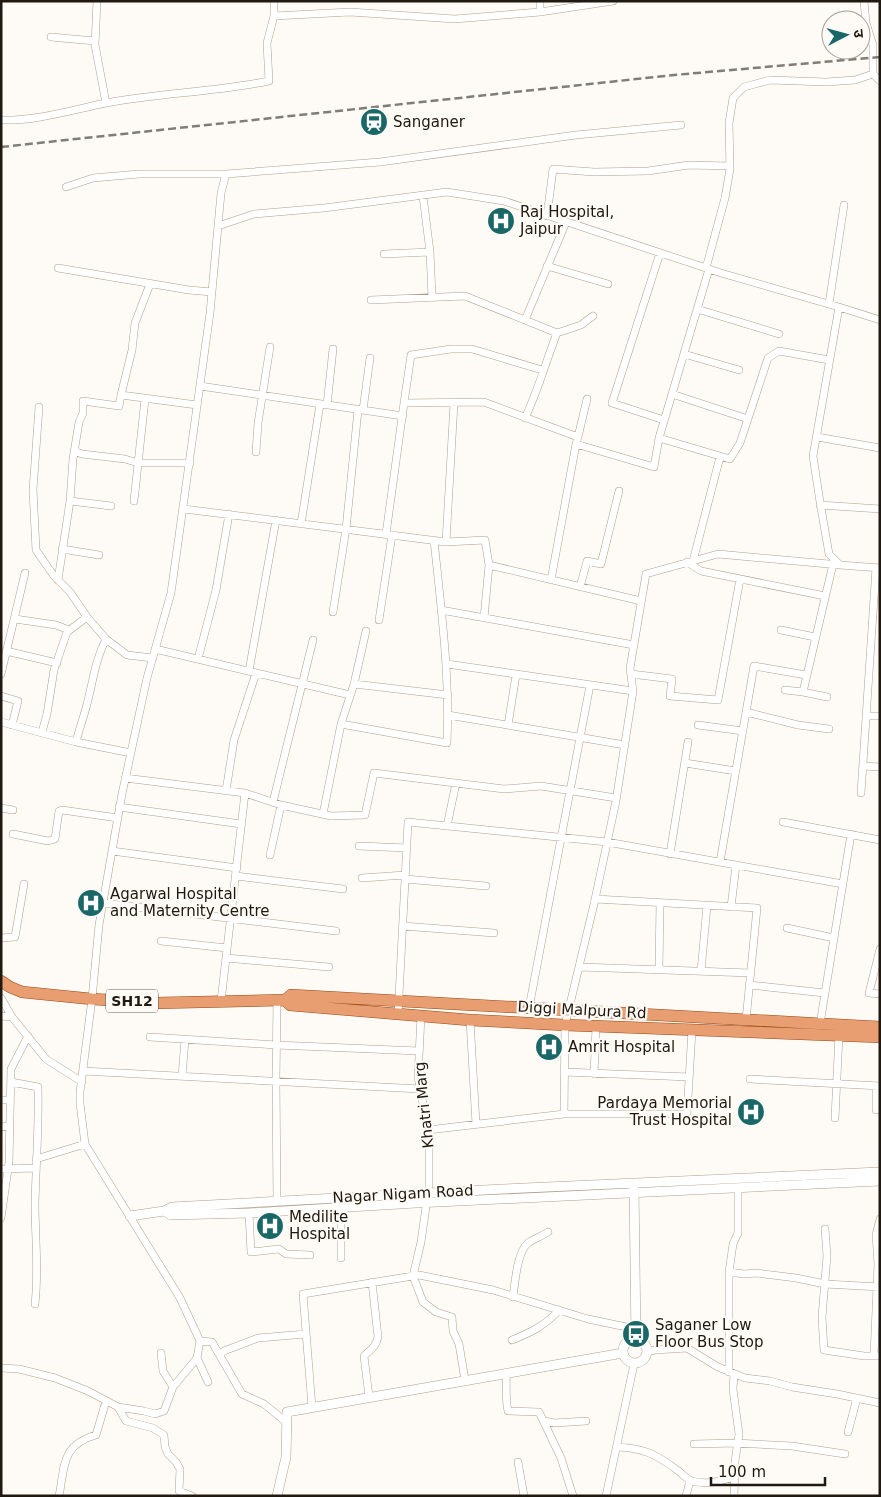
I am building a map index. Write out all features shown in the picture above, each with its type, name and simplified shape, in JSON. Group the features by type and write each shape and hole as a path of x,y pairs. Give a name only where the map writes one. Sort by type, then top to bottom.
{"main road":[{"name":"Diggi Malpura Rd","path":"1,981 22,992 156,1003 281,1000 291,995 880,1028"},
{"name":"Diggi Malpura Rd","path":"281,1000 290,1006 470,1020 596,1027 880,1037"}],"street":[{"path":"97,1 95,42 106,103"},
{"path":"1,120 28,119 106,103 158,95 234,88 269,81 267,43 274,16 274,1"},
{"path":"540,1 540,12"},
{"path":"274,16 350,12 455,18 540,12 613,1"},
{"path":"864,1 866,23 873,45 873,74 880,81"},
{"path":"51,37 95,42"},
{"path":"404,403 484,402 577,440 654,467 659,438 697,309 725,198 730,166 729,123 734,98 744,87 770,80 826,82 855,80 873,74"},
{"path":"66,188 93,178 139,174 226,174 380,162 576,135 682,125"},
{"path":"548,216 553,169 594,172 648,171 689,166 730,166"},
{"path":"1,1368 19,1369 55,1378 118,1407 144,1410 155,1414 164,1411 173,1387 197,1358 200,1340 180,1298 85,1144 80,1103 103,903 119,807 155,649 171,593 184,509 212,292 221,194 226,174"},
{"path":"218,226 254,214 447,192 504,201 707,269 880,320"},
{"path":"423,196 430,252 432,297"},
{"path":"829,304 844,205"},
{"path":"524,320 566,222"},
{"path":"384,254 430,252"},
{"path":"660,253 612,403 664,420"},
{"path":"547,266 608,284"},
{"path":"58,268 150,284 212,292"},
{"path":"58,580 70,501 74,451 79,422 83,413 83,401 119,406 132,350 135,323 150,284"},
{"path":"371,300 465,296 557,333 581,325 593,316"},
{"path":"836,565 829,554 813,456 839,307"},
{"path":"697,309 779,334"},
{"path":"525,418 557,333"},
{"path":"256,452 270,347"},
{"path":"301,524 334,349"},
{"path":"379,620 411,355 451,349 472,349 542,370"},
{"path":"659,438 730,459 740,443 768,358 779,351 829,360"},
{"path":"684,354 739,370"},
{"path":"334,612 360,410 370,358"},
{"path":"200,386 403,416"},
{"path":"672,394 748,419"},
{"path":"121,395 197,405"},
{"path":"134,501 145,399"},
{"path":"551,580 577,440 587,399"},
{"path":"446,542 454,403"},
{"path":"39,407 33,490 36,550 58,580 70,592 87,618 106,639 128,655 153,658"},
{"path":"817,437 880,448"},
{"path":"74,451 82,454 138,462 190,463"},
{"path":"690,562 720,457"},
{"path":"580,586 586,561 601,564 619,491"},
{"path":"70,501 111,506"},
{"path":"820,505 880,509"},
{"path":"184,509 446,542 484,540 489,565 484,618"},
{"path":"198,659 216,590 229,514"},
{"path":"226,791 234,740 253,672 276,520"},
{"path":"341,724 447,743 447,664 434,540"},
{"path":"62,549 99,555"},
{"path":"564,1114 565,1025 580,967 616,798 633,691 630,668 646,574 718,554 878,568 861,793"},
{"path":"690,562 701,571 825,596"},
{"path":"489,565 641,601"},
{"path":"803,692 825,596 836,565"},
{"path":"1,674 25,573"},
{"path":"631,674 672,679 670,696 718,700 740,579"},
{"path":"441,610 634,645"},
{"path":"42,732 54,670 69,630 87,618"},
{"path":"15,619 56,625 69,630"},
{"path":"781,630 815,637"},
{"path":"322,814 341,724 354,684 366,631"},
{"path":"76,742 92,680 106,639"},
{"path":"270,855 277,803 313,640"},
{"path":"155,649 350,695"},
{"path":"6,651 57,663"},
{"path":"870,660 880,661"},
{"path":"447,664 633,691"},
{"path":"720,862 754,666 806,675"},
{"path":"508,725 516,675"},
{"path":"354,684 448,695"},
{"path":"529,1008 590,685"},
{"path":"785,690 827,697"},
{"path":"1,696 18,701 12,725"},
{"path":"746,712 798,725 829,729"},
{"path":"448,715 625,745"},
{"path":"866,716 880,716"},
{"path":"1,722 76,742 131,752"},
{"path":"698,724 742,731"},
{"path":"670,854 688,742"},
{"path":"685,762 736,771"},
{"path":"863,766 880,767"},
{"path":"125,778 245,793 331,816 365,815 374,773 504,789 540,786 571,789 616,798"},
{"path":"447,826 456,783"},
{"path":"221,1001 245,793"},
{"path":"119,807 242,824"},
{"path":"1,808 13,810"},
{"path":"13,834 52,841 55,838 59,811 62,810 118,818"},
{"path":"398,1014 408,822 607,842 843,884"},
{"path":"783,822 880,840"},
{"path":"820,1024 851,834"},
{"path":"359,846 407,848"},
{"path":"112,851 237,868"},
{"path":"731,907 736,865"},
{"path":"236,876 343,889"},
{"path":"362,878 405,877 486,886"},
{"path":"1,938 15,937 24,884"},
{"path":"595,899 757,908 746,1020"},
{"path":"103,903 336,931"},
{"path":"659,970 660,903"},
{"path":"701,971 707,906"},
{"path":"402,926 494,933"},
{"path":"787,928 834,938"},
{"path":"161,941 227,948"},
{"path":"880,949 869,993 880,994"},
{"path":"226,958 329,967"},
{"path":"580,967 751,972"},
{"path":"750,985 825,993"},
{"path":"1,998 12,1017 46,1059 82,1082"},
{"path":"277,1201 276,1045 281,1000"},
{"path":"1,1016 12,1017"},
{"name":"Khatri Marg","path":"413,1276 421,1242 429,1186 428,1130 418,1077 421,1016"},
{"path":"470,1020 476,1124"},
{"path":"594,1074 596,1027"},
{"path":"428,1130 564,1114 687,1114 692,1030"},
{"path":"835,1118 839,1035"},
{"path":"1,1218 10,1126 11,1069 28,1036"},
{"path":"150,1038 419,1050"},
{"path":"182,1076 185,1040"},
{"path":"83,1071 420,1089"},
{"path":"565,1072 689,1077"},
{"path":"750,1079 878,1086 876,1110"},
{"path":"11,1082 38,1087 35,1207 38,1279 35,1304"},
{"path":"1,1100 10,1100"},
{"path":"1,1127 10,1126"},
{"path":"36,1159 85,1144"},
{"path":"5,1169 36,1168"},
{"name":"Nagar Nigam Road","path":"164,1211 172,1208 277,1201 426,1198 634,1189 880,1172"},
{"name":"Nagar Nigam Road","path":"634,1189 738,1188 880,1181"},
{"path":"734,1496 736,1443 739,1434 731,1373 730,1272 733,1244 738,1233 738,1188"},
{"path":"634,1189 636,1334"},
{"name":"Nagar Nigam Road","path":"164,1211 171,1215 249,1213 340,1208 426,1198"},
{"path":"340,1208 341,1258"},
{"path":"130,1216 164,1211"},
{"path":"249,1213 251,1252 279,1249 286,1254 310,1255"},
{"path":"825,1229 826,1256 822,1317 824,1350 877,1356 878,1264 876,1235 880,1219"},
{"path":"513,1296 518,1264 524,1248 529,1242 548,1232"},
{"path":"730,1272 796,1278 825,1284 878,1287"},
{"path":"312,1407 304,1294 419,1275 493,1290 636,1334 644,1343 647,1352 643,1361 634,1364 625,1359 623,1353 624,1345 636,1334"},
{"path":"413,1276 423,1302 436,1312 452,1317 453,1331 459,1344 465,1380"},
{"path":"369,1397 364,1356 376,1345 378,1337 372,1282"},
{"path":"512,1340 533,1332 559,1310"},
{"path":"220,1355 224,1351 258,1338 306,1334"},
{"path":"200,1340 212,1342 242,1394 264,1404 286,1422"},
{"path":"647,1352 687,1348 718,1368 745,1378 770,1381 792,1387 880,1403"},
{"path":"161,1353 163,1371 173,1387"},
{"path":"277,1496 286,1456 287,1412 623,1353"},
{"path":"197,1358 208,1382"},
{"path":"606,1496 634,1364"},
{"path":"506,1373 508,1411 539,1412 561,1458 573,1496"},
{"path":"848,1432 857,1398"},
{"path":"59,1496 66,1460 76,1443 96,1435 106,1400"},
{"path":"118,1407 126,1421 153,1428 164,1435 168,1454 180,1469 178,1494 192,1496"},
{"path":"544,1421 555,1423 586,1421"},
{"path":"694,1444 736,1443 792,1446 845,1454"},
{"path":"617,1447 645,1450 690,1481 718,1482 734,1477"},
{"path":"518,1462 524,1496"},
{"path":"686,1496 690,1481"}],"railway":[{"path":"1,147 674,75 880,57"}],"place":[{"name":"Sanganer","path":"374,122"},
{"name":"Raj Hospital, Jaipur","path":"501,221"},
{"name":"Agarwal Hospital and Maternity Centre","path":"91,903"},
{"name":"Amrit Hospital","path":"549,1047"},
{"name":"Pardaya Memorial Trust Hospital","path":"751,1112"},
{"name":"Medilite Hospital","path":"270,1226"},
{"name":"Saganer Low Floor Bus Stop","path":"636,1334"}]}
